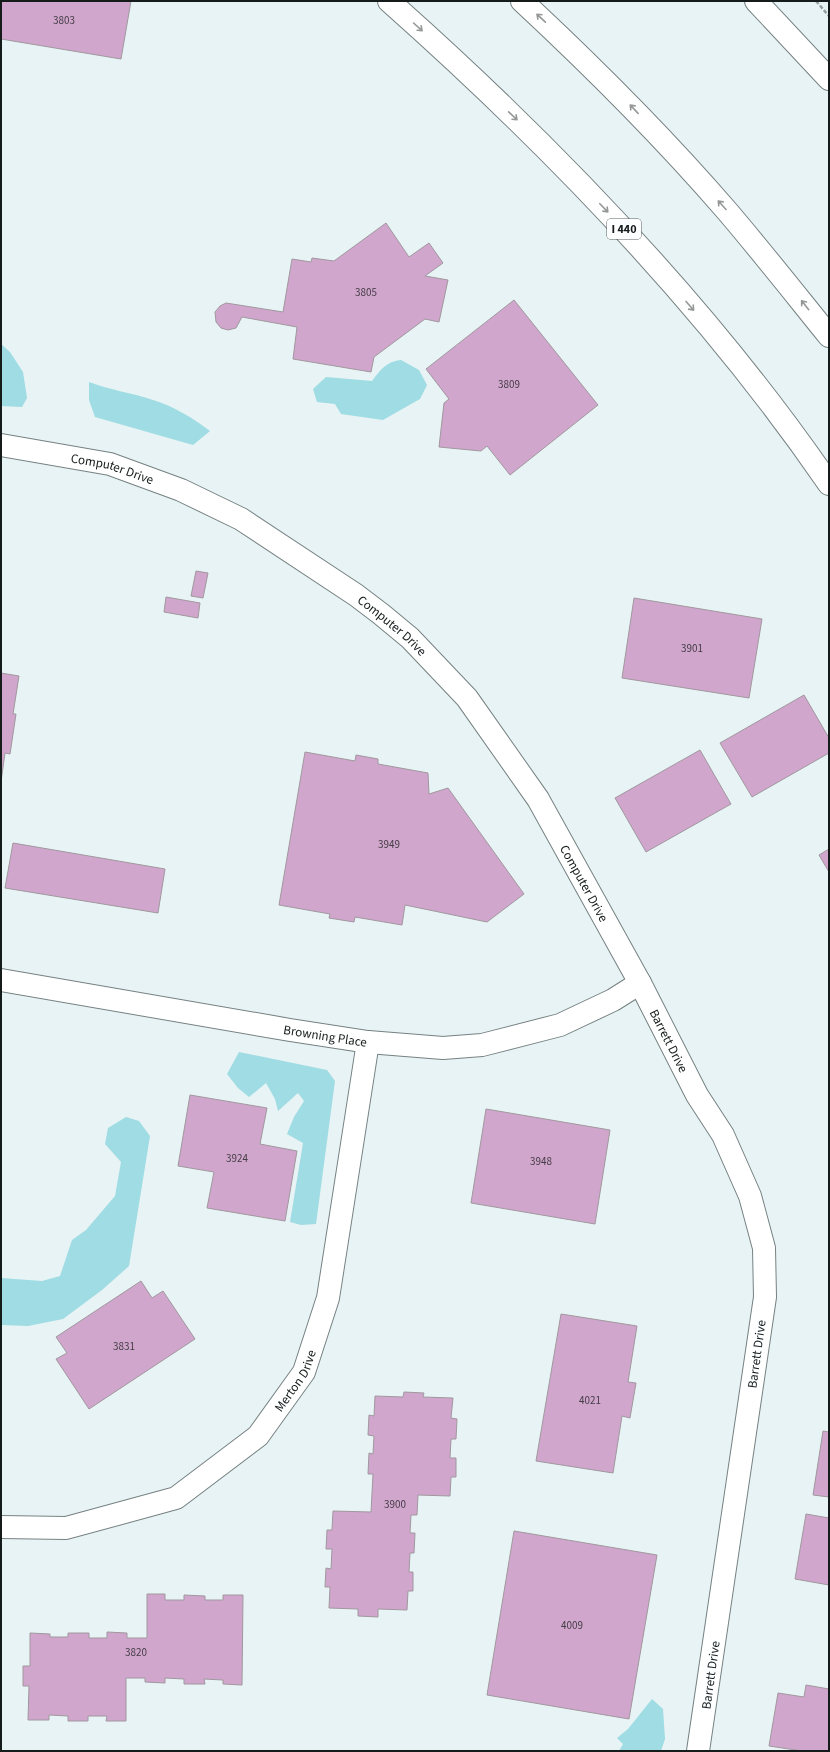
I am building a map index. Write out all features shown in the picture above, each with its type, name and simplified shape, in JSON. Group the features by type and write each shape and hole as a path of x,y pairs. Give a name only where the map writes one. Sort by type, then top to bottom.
{"main road":[{"name":"I 440","path":"389,1 517,118 617,222 740,366 829,484"},
{"path":"522,1 601,75 665,143 726,210 787,281 829,336"},
{"path":"756,1 829,79"},
{"name":"Computer Drive","path":"1,445 110,464 180,490 240,519 356,595 410,638 467,698 538,799 640,983"},
{"name":"Browning Place","path":"1,980 368,1042 443,1048 482,1046 560,1025 613,1000 640,983"},
{"name":"Barrett Drive","path":"640,983 697,1095 723,1134 750,1196 764,1248 765,1297 698,1751"},
{"name":"Merton Drive","path":"1,1527 66,1528 176,1498 258,1436 304,1372 328,1298 368,1042"}],"path":[{"path":"816,1 829,16"}],"shaded area":[{"path":"1,344 10,352 23,372 27,398 22,407 1,406"},
{"path":"401,360 419,370 427,385 420,399 383,420 341,414 335,404 317,402 313,389 326,377 372,381 388,364"},
{"path":"89,382 168,406 183,413 210,431 193,445 95,417 89,400"},
{"path":"239,1052 327,1070 335,1081 316,1224 301,1225 290,1222 303,1143 287,1134 294,1117 304,1101 298,1093 278,1111 275,1099 266,1083 249,1097 238,1088 227,1074"},
{"path":"126,1117 139,1121 150,1136 129,1266 102,1290 63,1319 28,1326 1,1325 1,1278 42,1281 60,1276 72,1240 86,1230 115,1196 121,1162 105,1144 108,1128"},
{"path":"652,1699 663,1709 665,1739 661,1751 619,1751 623,1744 617,1738 628,1729"}],"building":[{"path":"1,1 131,1 121,59 1,39"},
{"path":"386,223 409,257 429,243 443,263 425,276 448,280 439,322 425,319 374,357 371,372 293,359 297,327 242,317 236,328 228,330 221,328 216,322 215,312 220,306 226,303 283,312 292,259 311,262 312,258 334,261"},
{"path":"514,300 598,405 510,475 487,446 481,451 439,447 444,403 449,399 426,369"},
{"path":"196,571 208,573 203,598 191,596"},
{"path":"166,597 200,603 198,618 164,612"},
{"path":"634,598 762,619 749,698 622,678"},
{"path":"1,673 19,676 13,714 16,714 10,754 5,753 1,782"},
{"path":"804,695 829,738 829,753 752,797 720,743"},
{"path":"700,750 731,804 646,852 615,798"},
{"path":"305,752 355,761 356,755 378,759 378,764 428,773 429,794 448,788 524,894 487,922 405,905 402,925 355,917 354,922 329,918 330,914 279,905"},
{"path":"13,843 165,869 158,913 5,888"},
{"path":"829,849 829,872 819,855"},
{"path":"190,1095 267,1108 260,1144 297,1151 285,1221 207,1208 214,1172 178,1166"},
{"path":"486,1109 610,1130 595,1224 471,1203"},
{"path":"141,1281 152,1298 163,1291 195,1339 89,1409 56,1359 67,1353 56,1337"},
{"path":"561,1314 637,1326 628,1382 636,1383 630,1418 622,1416 613,1473 536,1461"},
{"path":"404,1392 424,1393 423,1397 453,1398 451,1418 457,1419 456,1439 451,1439 450,1458 456,1458 456,1477 451,1477 450,1496 418,1495 417,1515 411,1515 410,1533 415,1533 414,1553 410,1553 409,1572 413,1572 413,1591 408,1591 407,1610 378,1609 378,1617 358,1616 358,1609 329,1608 330,1587 325,1587 326,1568 331,1569 332,1549 326,1549 327,1530 332,1530 333,1511 371,1512 373,1474 368,1474 369,1453 373,1454 374,1436 368,1435 369,1415 374,1416 375,1396 403,1397"},
{"path":"823,1431 829,1432 829,1497 813,1495"},
{"path":"806,1514 829,1518 829,1585 795,1579"},
{"path":"514,1531 657,1555 629,1719 487,1695"},
{"path":"147,1594 165,1594 165,1600 184,1600 184,1595 205,1596 205,1600 223,1600 223,1595 243,1595 242,1685 223,1684 223,1680 204,1679 205,1684 184,1684 184,1679 165,1678 165,1683 145,1682 145,1678 126,1678 126,1721 106,1721 107,1716 88,1716 88,1721 68,1721 68,1716 49,1715 49,1720 28,1720 29,1686 23,1686 23,1666 30,1666 30,1633 50,1634 50,1637 68,1637 68,1633 89,1633 89,1638 107,1638 107,1632 127,1633 127,1638 147,1638"},
{"path":"806,1685 829,1689 829,1751 802,1751 769,1746 778,1693 804,1697"}]}
